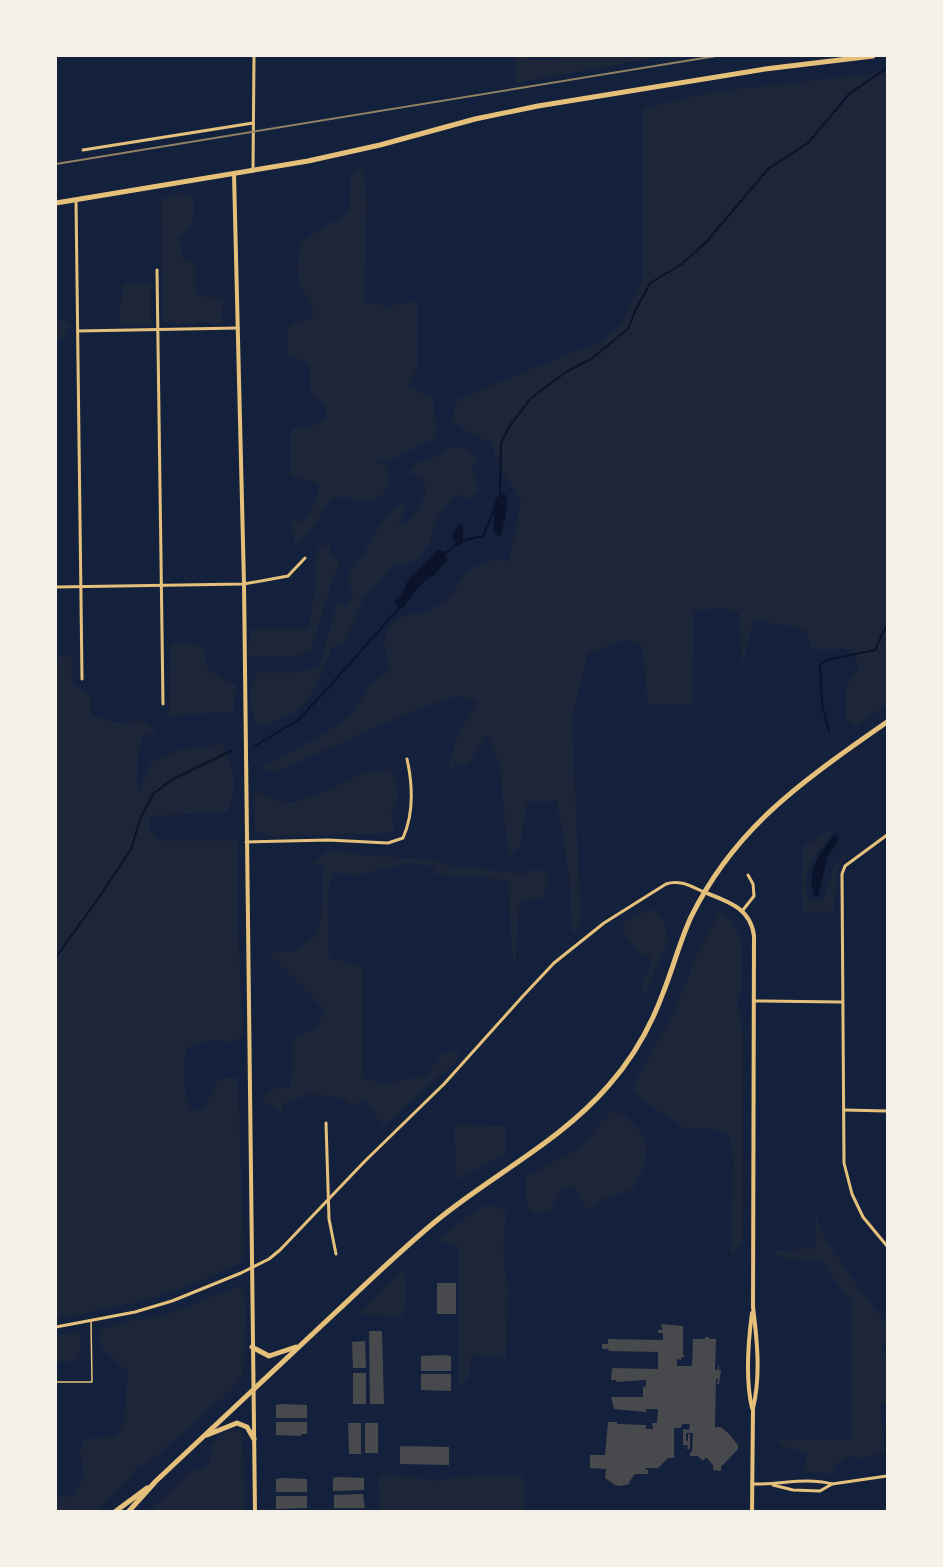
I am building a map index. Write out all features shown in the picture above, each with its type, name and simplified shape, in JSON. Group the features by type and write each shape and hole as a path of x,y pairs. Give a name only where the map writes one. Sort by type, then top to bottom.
{"main road":[{"path":"56,203 253,171 348,152 475,119 525,108 765,69 872,56"},
{"path":"129,1511 156,1481 397,1255 439,1218 556,1136 609,1086 635,1049 652,1019 684,934 704,892 730,854 759,820 797,788 887,722"},
{"path":"252,1347 269,1356 299,1346"},
{"path":"203,1437 237,1423 247,1427 254,1439"},
{"path":"116,1511 156,1481"}],"street":[{"path":"253,171 254,56"},
{"path":"83,150 253,122"},
{"path":"234,174 244,584 255,1511"},
{"path":"76,200 82,679"},
{"path":"156,270 163,704"},
{"path":"78,331 238,328"},
{"path":"56,587 244,584 288,576 305,558"},
{"path":"246,842 328,840 388,842 403,838 408,826 412,798 412,782 407,759"},
{"path":"887,835 845,866 842,874 841,1002 844,1164 852,1194 862,1217 887,1246"},
{"path":"742,910 754,896 753,884 748,875"},
{"path":"56,1327 135,1312 172,1302 269,1259 280,1250 444,1084 523,996 572,948 604,923 666,884 676,882 683,883 736,905 749,919 754,930 753,1307 757,1343 756,1394 752,1408"},
{"path":"755,1001 841,1002"},
{"path":"844,1110 887,1111"},
{"path":"326,1123 329,1219 336,1254"},
{"path":"752,1511 752,1408 749,1394 749,1336 753,1307"},
{"path":"752,1484 773,1485 793,1490 820,1491 832,1484 887,1476"},
{"path":"773,1485 791,1481 820,1481 832,1484"},
{"path":"805,1481 805,1491"}],"lane":[{"path":"56,1382 92,1382 91,1320"}],"shaded area":[{"path":"516,56 528,56 530,60 553,60 562,56 659,57 516,83"},
{"path":"887,72 887,704 857,726 846,719 846,686 859,667 853,649 811,650 807,632 791,626 754,621 742,665 739,613 723,608 694,611 692,705 648,704 642,646 625,640 588,654 572,718 581,923 572,935 569,874 557,801 527,802 520,847 508,856 500,765 487,735 469,764 448,768 459,731 477,702 457,696 415,710 279,771 258,769 327,732 352,714 370,685 390,669 384,646 386,633 393,622 410,614 427,613 448,598 466,573 477,565 503,558 508,564 521,502 503,473 490,442 470,433 451,420 458,399 603,340 621,324 643,279 643,108 712,92"},
{"path":"363,165 367,202 364,303 390,306 417,301 418,366 408,386 433,398 437,437 390,461 375,462 387,466 390,480 383,494 371,501 360,502 347,497 332,498 311,530 296,546 290,522 303,521 316,501 319,487 315,482 290,476 290,437 293,428 310,426 327,419 325,405 311,395 309,363 288,355 287,330 292,323 313,319 313,306 298,282 297,264 301,242 349,212 351,173"},
{"path":"181,193 193,195 194,209 191,225 185,234 179,239 183,259 196,265 195,291 199,296 224,298 221,323 163,323 162,320 161,199"},
{"path":"151,283 151,326 118,324 123,284"},
{"path":"56,320 71,323 63,338 56,340"},
{"path":"447,448 467,448 480,460 472,464 479,491 468,500 456,494 437,518 430,543 419,558 410,563 393,566 364,599 344,644 332,647 316,685 311,694 298,710 279,720 260,727 253,715 250,700 252,684 258,672 297,672 319,665 338,601 347,607 353,593 348,582 349,573 356,560 363,555 388,513 402,503 407,508 397,526 409,521 425,497 425,482 409,472 416,463 436,456"},
{"path":"505,494 507,497 506,514 501,535 498,536 494,533 494,505 497,497"},
{"path":"461,523 463,527 463,542 458,547 455,540 452,539 455,529"},
{"path":"330,545 331,554 340,562 333,577 311,651 294,657 247,656 251,629 304,629 309,626 315,587 316,559 319,546"},
{"path":"439,549 445,552 447,562 437,571 435,575 420,585 402,609 394,603 395,600 402,594 409,578"},
{"path":"170,643 203,645 208,669 236,686 233,712 178,715 167,719 169,711"},
{"path":"60,655 71,656 72,683 91,697 91,715 115,722 143,721 157,732 143,736 139,750 137,779 138,794 151,762 182,749 223,744 230,761 234,785 228,812 151,816 149,829 159,841 238,841 238,925 243,1032 234,1043 214,1040 187,1047 184,1063 184,1079 186,1094 191,1110 203,1109 220,1078 238,1078 244,1254 240,1264 185,1287 147,1300 56,1319 56,661"},
{"path":"392,769 398,792 396,802 391,813 394,832 378,834 268,836 254,831 255,791 279,801 295,802 338,786 361,773"},
{"path":"830,829 832,833 820,848 810,865 806,882 810,901 822,901 836,865 846,853 855,847 838,867 833,912 802,911 803,847"},
{"path":"834,835 838,836 839,841 828,855 818,897 814,896 812,878 815,863 823,849"},
{"path":"328,850 362,855 437,860 444,865 475,867 492,871 512,871 520,875 533,870 544,871 549,879 542,899 524,900 519,906 515,974 511,940 508,880 436,875 433,866 412,863 357,875 332,873 328,892 329,958 363,967 363,1079 386,1083 427,1076 442,1054 457,1049 458,1059 384,1126 364,1100 352,1107 342,1098 309,1094 284,1104 281,1113 261,1098 272,1089 290,1087 293,1069 292,1038 313,1029 325,1012 310,994 272,956 272,951 295,951 315,936 321,920 323,865 312,864"},
{"path":"654,909 665,923 668,942 644,996 642,987 651,962 651,957 639,955 620,927 631,918"},
{"path":"720,911 730,921 741,938 742,988 737,999 743,1035 743,1242 731,1256 733,1156 729,1137 725,1133 708,1128 685,1128 642,1100 634,1090 635,1083 675,1010 695,959"},
{"path":"612,1111 625,1115 637,1128 647,1144 646,1162 634,1189 603,1199 592,1211 585,1206 573,1186 562,1190 549,1213 532,1212 529,1208 527,1200 526,1177 576,1150"},
{"path":"454,1125 505,1126 505,1154 457,1180"},
{"path":"489,1205 505,1210 506,1215 503,1251 508,1291 506,1359 471,1355 470,1376 459,1386 458,1246 437,1240 479,1208"},
{"path":"816,1215 823,1236 858,1287 887,1325 887,1342 882,1344 887,1362 887,1401 880,1405 885,1452 861,1459 850,1456 837,1464 831,1474 804,1472 807,1453 782,1446 778,1440 846,1440 851,1437 852,1303 820,1261 783,1259 773,1251 815,1248"},
{"path":"401,1272 405,1273 405,1309 401,1317 358,1314"},
{"path":"237,1287 242,1289 246,1304 243,1375 231,1390 146,1465 138,1465 132,1475 97,1511 56,1511 56,1497 73,1496 84,1478 80,1451 83,1439 116,1436 124,1423 128,1372 101,1348 99,1330 131,1321 165,1315"},
{"path":"80,1332 80,1353 77,1360 56,1363 56,1336"},
{"path":"226,1430 242,1430 245,1511 150,1511 191,1470 200,1469 209,1463 212,1445"},
{"path":"384,1473 436,1481 455,1477 521,1474 524,1483 524,1511 381,1511 378,1480"}],"building":[{"path":"437,1283 456,1283 456,1314 437,1314"},
{"path":"661,1324 683,1326 683,1354 685,1357 681,1357 681,1360 677,1359 677,1366 692,1366 693,1339 705,1339 705,1337 709,1337 709,1339 716,1339 715,1370 718,1370 719,1365 719,1370 721,1370 719,1384 717,1384 718,1379 716,1379 715,1427 721,1427 729,1434 738,1445 738,1449 721,1467 721,1471 713,1470 713,1465 706,1457 703,1461 698,1456 690,1456 690,1452 692,1452 693,1433 686,1433 686,1441 688,1441 688,1434 690,1434 690,1449 687,1449 688,1445 683,1445 683,1429 689,1430 690,1424 682,1424 681,1428 674,1428 674,1458 668,1458 658,1468 645,1468 648,1470 648,1474 635,1474 629,1482 630,1484 621,1486 615,1485 605,1478 606,1469 590,1468 590,1455 605,1455 608,1422 617,1422 617,1424 646,1425 646,1429 653,1429 652,1423 657,1423 658,1409 646,1409 646,1412 614,1409 611,1397 643,1397 643,1387 646,1386 646,1380 616,1382 616,1380 611,1380 612,1368 658,1369 658,1352 608,1351 609,1349 602,1349 602,1344 608,1344 608,1339 663,1340 663,1333 658,1333 658,1330 663,1330"},
{"path":"369,1331 382,1331 384,1404 370,1404"},
{"path":"365,1341 366,1368 353,1368 352,1342"},
{"path":"421,1356 451,1356 451,1371 421,1371"},
{"path":"353,1373 366,1373 366,1404 353,1404"},
{"path":"421,1374 451,1374 451,1391 421,1390"},
{"path":"276,1405 307,1405 307,1418 276,1418"},
{"path":"276,1422 307,1422 307,1434 301,1434 301,1436 276,1435"},
{"path":"348,1423 361,1423 361,1454 349,1454"},
{"path":"365,1423 378,1423 378,1453 365,1453"},
{"path":"400,1447 449,1447 449,1465 400,1464"},
{"path":"333,1478 364,1478 364,1490 333,1491"},
{"path":"276,1479 307,1479 307,1492 276,1492"},
{"path":"363,1494 365,1508 334,1508 334,1495"},
{"path":"276,1496 307,1496 307,1508 276,1509"}],"waterway":[{"path":"500,496 501,443 509,427 530,399 566,372 591,359 628,329 635,311 650,283 682,264 707,241 769,168 808,143 850,93 887,68"},
{"path":"461,541 483,536 494,510"},
{"path":"443,556 457,543"},
{"path":"255,746 298,720 400,607"},
{"path":"829,732 822,704 820,665 827,660 875,650 887,624"},
{"path":"56,957 131,849 141,817 153,794 173,779 231,751"}],"railway":[{"path":"56,164 716,56"}]}
